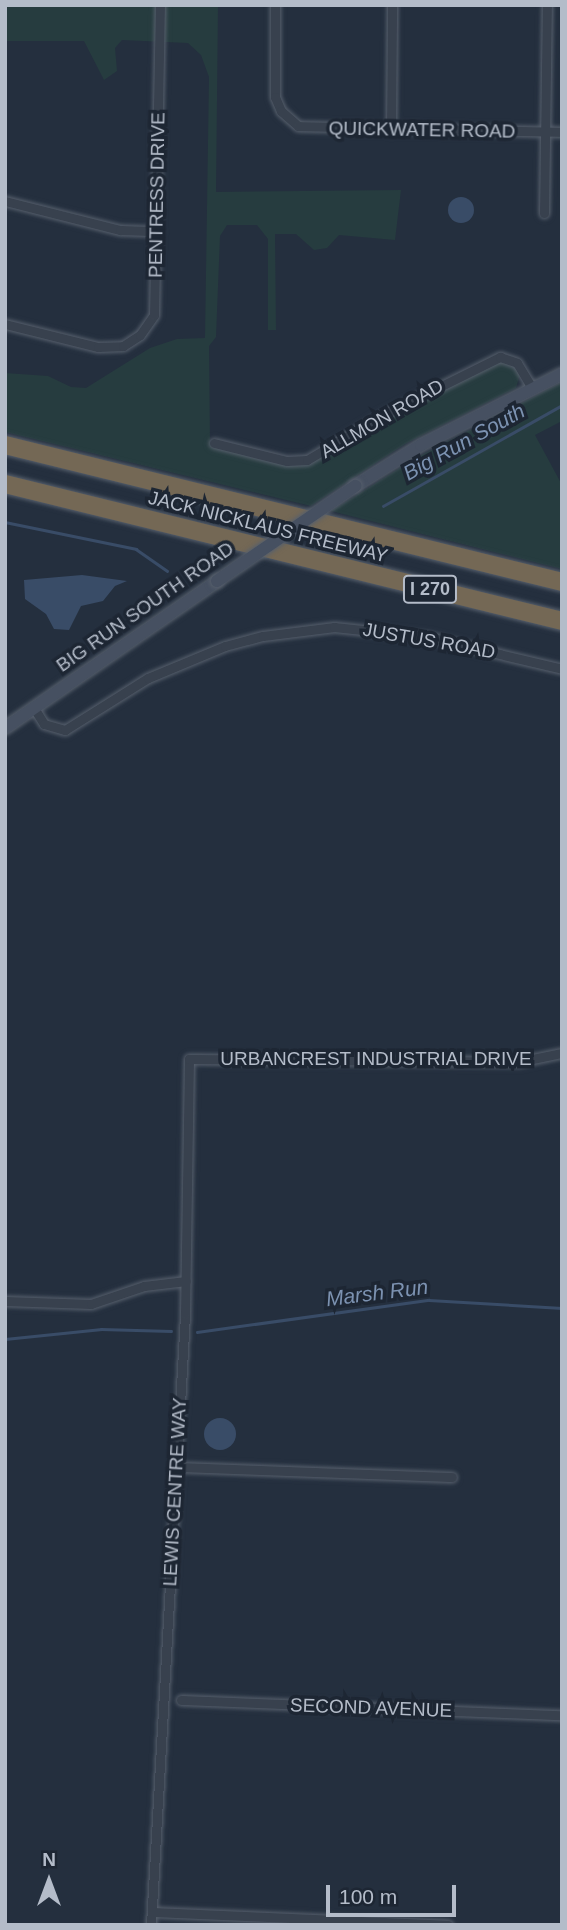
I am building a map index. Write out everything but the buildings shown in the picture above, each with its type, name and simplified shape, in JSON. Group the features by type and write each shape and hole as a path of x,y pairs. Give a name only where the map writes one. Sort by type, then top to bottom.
{"highway":[{"name":"JACK NICKLAUS FREEWAY","path":"5,445 562,582"},
{"name":"JACK NICKLAUS FREEWAY","path":"5,484 562,621"}],"street":[{"name":"PENTRESS DRIVE","path":"5,324 98,347 122,346 140,335 154,315 160,5"},
{"name":"QUICKWATER ROAD","path":"275,5 275,97 286,117 314,129 562,132"},
{"path":"391,130 392,5"},
{"path":"544,214 547,5"},
{"path":"5,201 120,230 157,231"},
{"name":"ALLMON ROAD","path":"214,443 287,461 307,460 391,410 500,357 517,363 532,388"},
{"name":"BIG RUN SOUTH ROAD","path":"5,728 355,485 421,445 562,373"},
{"name":"JUSTUS ROAD","path":"34,708 44,724 65,730 148,678 225,646 263,636 334,627 428,637 562,669"},
{"name":"URBANCREST INDUSTRIAL DRIVE","path":"188,1059 518,1062 562,1053"},
{"name":"LEWIS CENTRE WAY","path":"151,1925 186,1281 188,1059"},
{"path":"5,1301 91,1304 144,1286 186,1281"},
{"path":"177,1467 452,1477"},
{"name":"SECOND AVENUE","path":"181,1700 562,1715"},
{"path":"152,1912 448,1925"}],"green space":[{"path":"5,5 218,5 216,192 401,190 395,240 339,235 327,248 314,250 296,234 275,234 276,330 268,330 268,239 257,225 227,225 220,236 216,337 209,346 210,444 282,463 311,463 404,408 498,362 513,364 520,374 516,388 405,444 311,506 5,432 5,373 48,376 71,387 86,388 150,348 177,339 205,338 209,77 201,55 188,43 122,40 115,48 117,71 104,80 84,41 5,41"},
{"path":"562,382 562,421 535,435 562,485 562,569 331,511 414,459"}],"water":[{"path":"461,197 470,201 474,210 470,219 461,223 452,219 448,210 452,201"},
{"path":"82,575 127,581 115,586 103,601 81,606 69,630 54,629 46,614 25,599 24,580"},
{"path":"220,1418 231,1423 236,1434 231,1445 220,1450 209,1445 204,1434 209,1423"}],"waterway":[{"name":"Big Run South","path":"383,506 562,405"},
{"name":"Big Run South","path":"5,522 136,549 167,571"},
{"name":"Marsh Run","path":"197,1332 429,1300 562,1308"},
{"name":"Marsh Run","path":"5,1339 101,1329 171,1331"}]}
